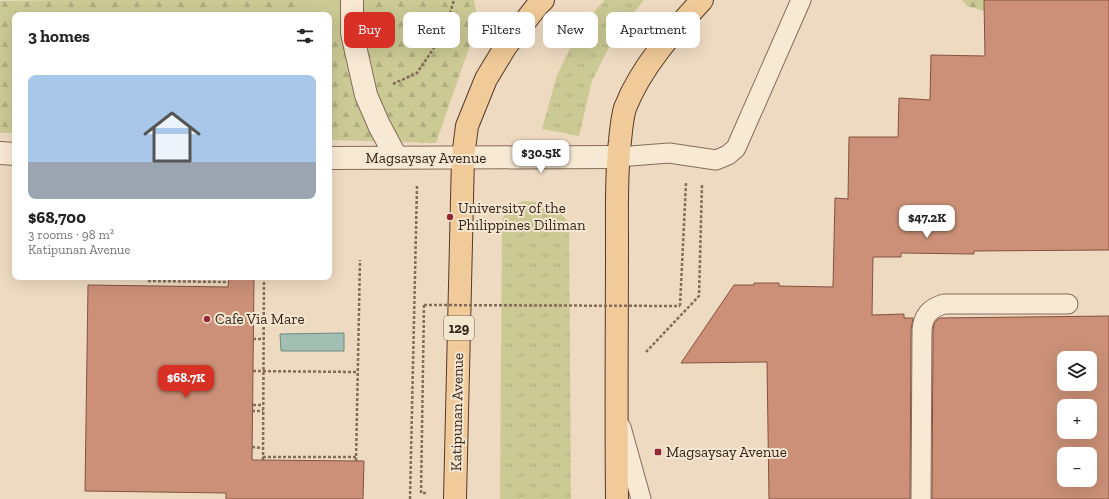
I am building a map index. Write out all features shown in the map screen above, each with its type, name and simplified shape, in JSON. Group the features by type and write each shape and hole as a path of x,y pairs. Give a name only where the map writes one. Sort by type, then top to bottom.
{"main road":[{"name":"129","path":"463,157 467,126 486,79 506,46 543,0"},
{"path":"616,499 618,157 621,133 625,110 634,87 650,62 702,0"},
{"name":"Katipunan Avenue","path":"455,499 463,157"}],"street":[{"path":"352,0 352,33 366,95 379,125 407,157"},
{"path":"0,153 12,154"},
{"name":"Magsaysay Avenue","path":"332,158 618,157"}],"lane":[{"path":"618,157 669,153 716,160 728,155 736,148 800,0"},
{"path":"921,499 922,330 924,319 930,310 944,304 1068,304"},
{"path":"616,410 641,499"}],"path":[{"path":"366,95 417,73 444,32 454,0"},
{"path":"407,157 410,499"},
{"path":"421,493 424,305 680,306 686,180"},
{"path":"616,382 699,296 702,180"},
{"path":"356,461 360,260"},
{"path":"147,280 228,282"},
{"path":"264,280 263,459 357,457"},
{"path":"253,339 264,340"},
{"path":"253,371 358,372"},
{"path":"252,405 263,405"},
{"path":"252,411 263,411"},
{"path":"252,447 263,448"}],"green space":[{"path":"308,0 351,0 351,12 344,12 344,29 332,28 332,12 307,12"},
{"path":"474,0 476,12 468,12 469,48 436,143 332,140 332,12 12,12 12,133 0,133 0,1"},
{"path":"605,0 644,0 634,12 606,12 606,48 608,48 592,81 579,136 542,129 557,75 570,48 598,48 598,12 594,12"},
{"path":"962,0 986,0 984,11 967,6"},
{"path":"523,201 541,202 555,207 569,223 571,499 500,499 502,220 509,207"}],"shaded area":[{"path":"344,333 344,351 281,351 280,334"}],"building":[{"path":"984,0 1109,0 1109,250 974,251 974,254 901,253 901,257 873,257 872,315 904,314 904,318 913,318 911,330 910,499 769,499 767,362 681,363 734,285 779,283 779,286 833,287 835,198 848,199 849,137 898,137 899,98 930,100 931,55 985,56"},
{"path":"229,280 254,280 252,460 364,461 363,499 226,499 226,493 85,491 88,285 228,287"},
{"path":"1109,316 1109,499 932,499 933,331 934,324 940,318"}],"place":[{"name":"University of the Philippines Diliman","path":"450,217"},
{"name":"Cafe Via Mare","path":"207,319"},
{"name":"Magsaysay Avenue","path":"658,452"}]}
